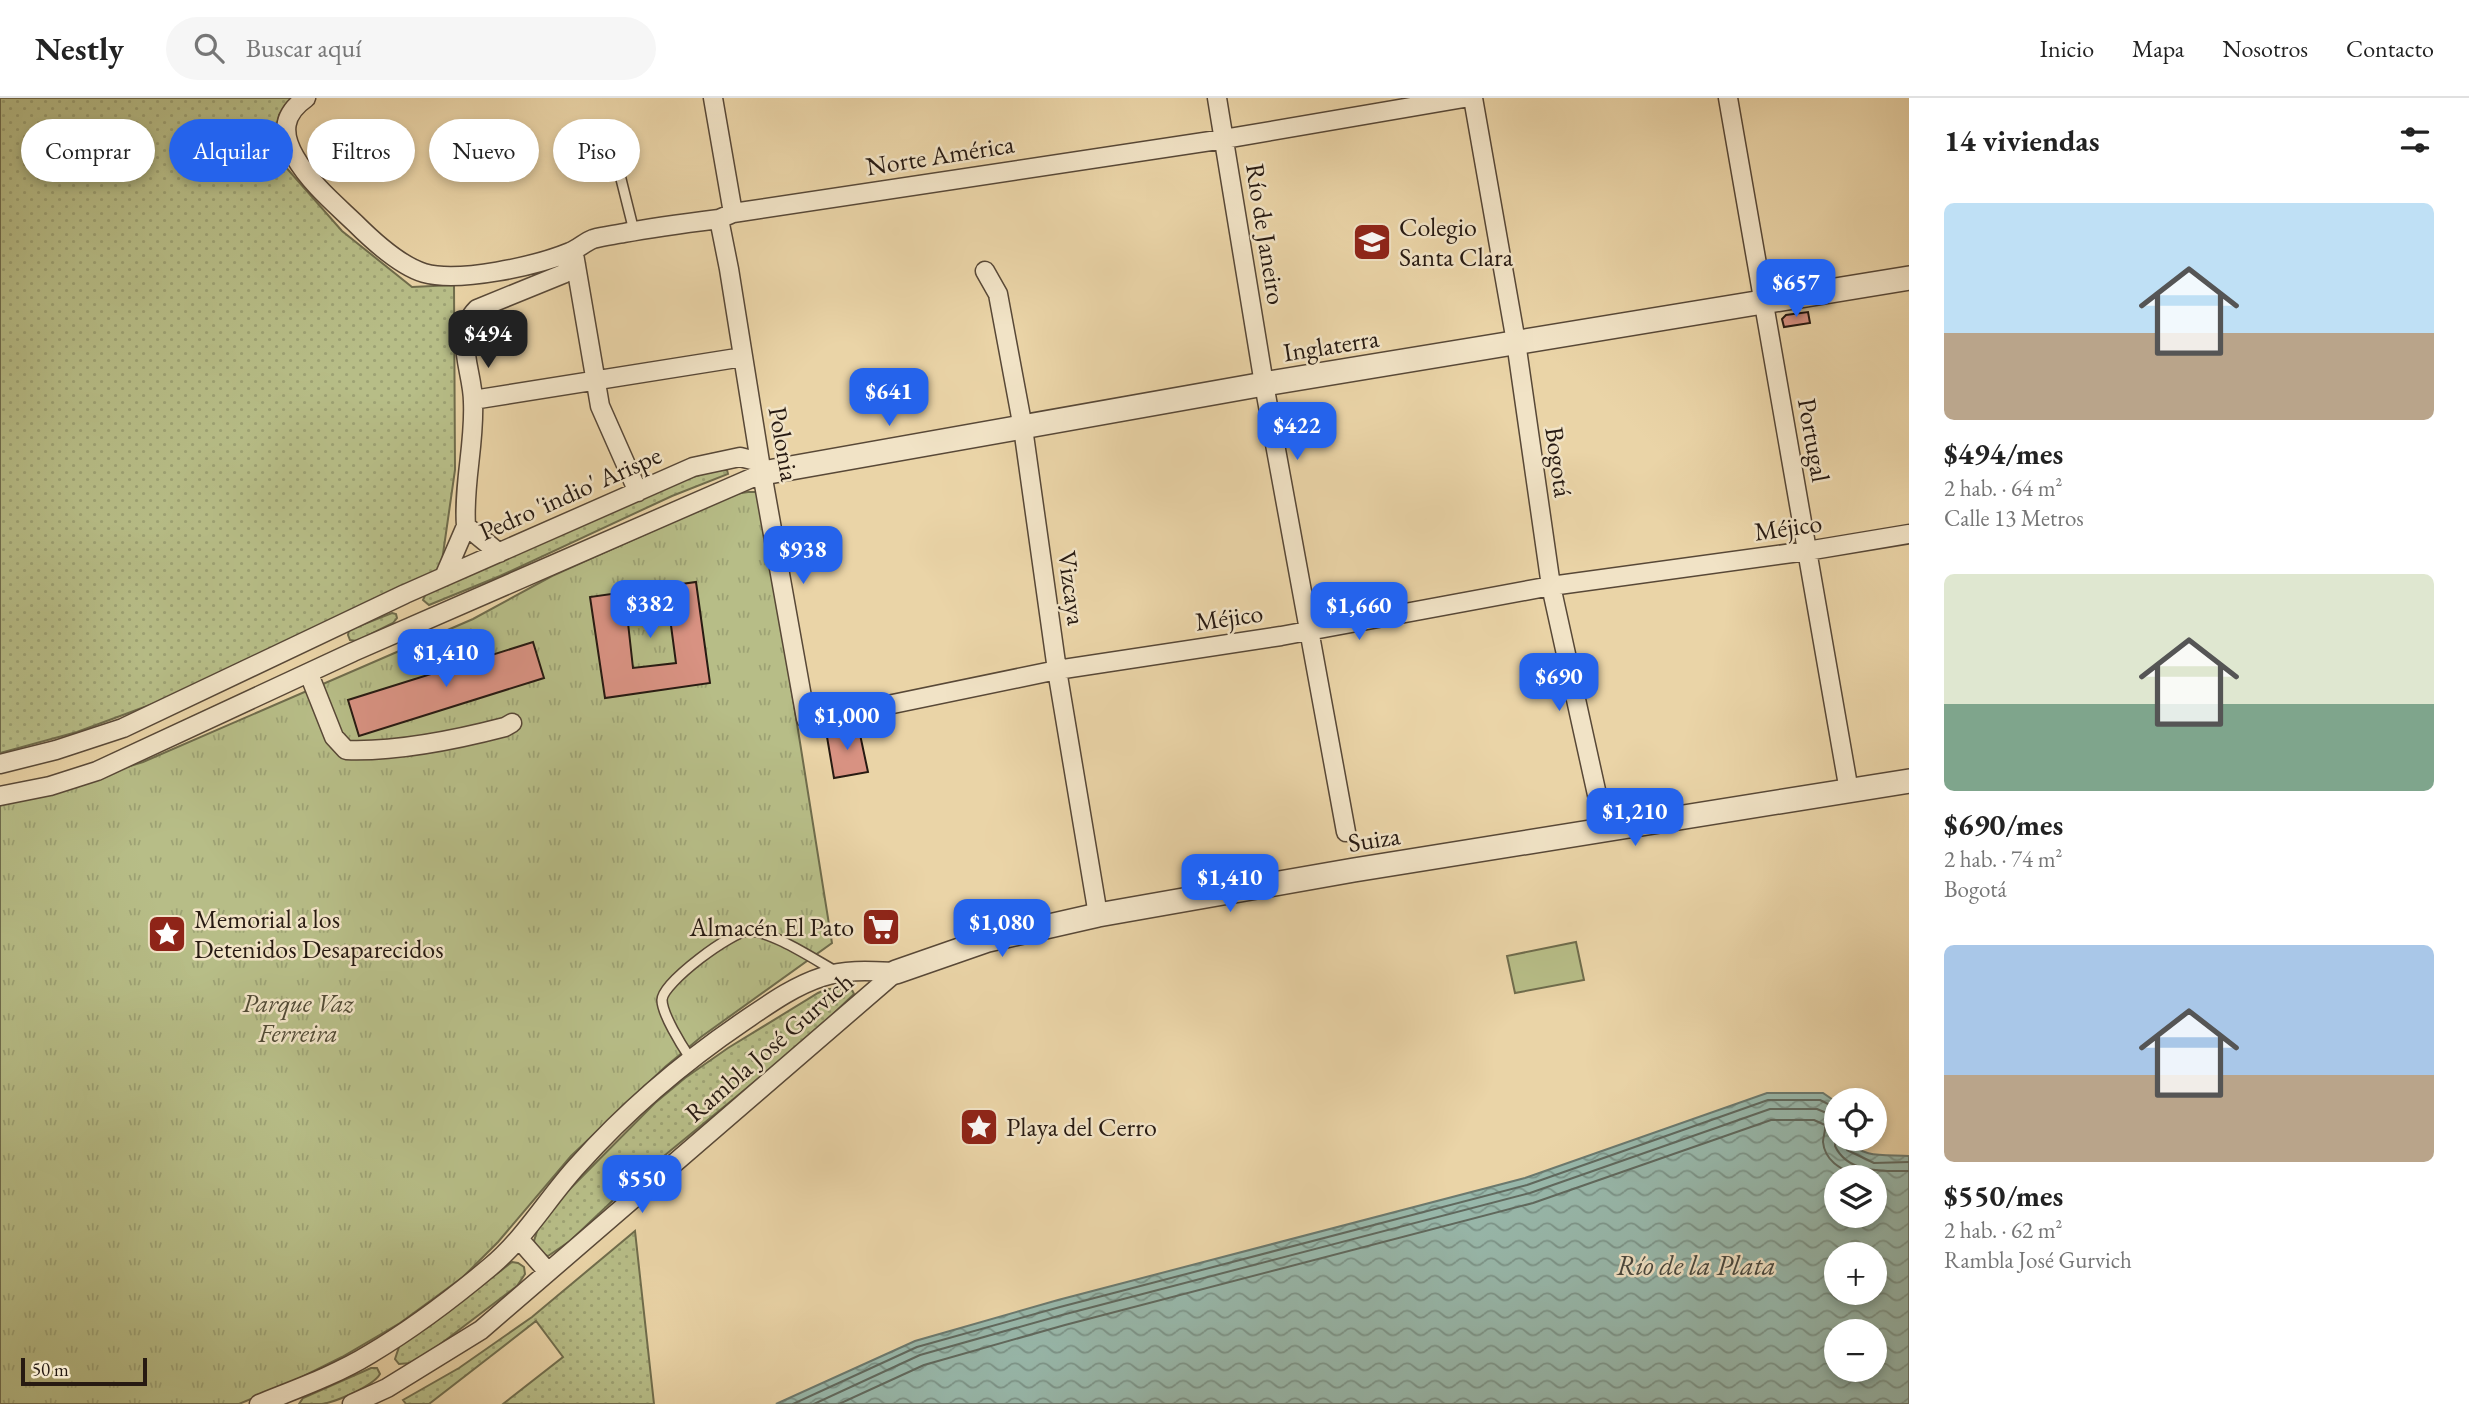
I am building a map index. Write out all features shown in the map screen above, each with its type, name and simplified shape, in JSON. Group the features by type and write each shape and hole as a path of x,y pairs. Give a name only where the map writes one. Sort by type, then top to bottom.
{"street":[{"name":"Norte América","path":"306,98 293,108 285,135 299,164 326,196 366,234 412,268 429,274 451,275 575,258 592,239 634,231 1224,139 1464,98"},
{"name":"Polonia","path":"713,98 729,268 806,719"},
{"name":"Río de Janeiro","path":"1217,98 1264,384 1346,832"},
{"name":"Bogotá","path":"1474,98 1516,342 1551,586 1605,831"},
{"name":"Portugal","path":"1728,98 1849,791"},
{"path":"575,258 600,406 638,492"},
{"path":"444,577 466,526 464,499 472,438 473,400 464,335 469,318 477,309 564,274 575,258"},
{"name":"Vizcaya","path":"985,271 998,294 1023,428 1057,670 1098,915"},
{"name":"Inglaterra","path":"762,467 1023,428 1264,384 1909,278"},
{"path":"473,400 743,357"},
{"name":"Pedro 'indio' Arispe","path":"0,764 123,728 405,594 693,467 740,457 762,467"},
{"path":"0,796 50,786 97,771 762,467"},
{"path":"466,526 499,553"},
{"name":"Méjico","path":"806,719 830,717 1057,670 1309,631 1551,586 1807,551 1909,534"},
{"path":"405,594 420,623"},
{"path":"340,625 353,652"},
{"path":"309,674 334,737 346,750 365,751 454,739 512,723"},
{"name":"Suiza","path":"846,972 896,972 988,940 1098,915 1354,870 1909,781"},
{"name":"Rambla José Gurvich","path":"259,1404 369,1355 417,1323 492,1266 519,1239 577,1166 645,1098 690,1058 776,999 806,983 846,972"},
{"name":"Rambla José Gurvich","path":"352,1404 387,1388 481,1330 896,972"},
{"path":"519,1239 548,1272"}],"lane":[{"path":"622,182 634,231"},
{"path":"690,1058 674,1032 662,1000 664,992 683,972 745,930 763,932 846,972"}],"green space":[{"path":"0,98 292,98 279,119 169,119 169,182 293,182 293,175 342,231 412,287 454,285 455,470 440,575 158,702 77,732 0,753"},
{"path":"716,470 727,470 728,474 672,496 500,576 429,605 423,600 426,593 677,482"},
{"name":"Parque Vaz Ferreira","path":"755,492 761,498 832,943 701,1037 665,1067 571,1156 498,1242 463,1277 400,1323 342,1357 239,1404 0,1404 0,800 78,782 143,762 473,619 552,576 735,494"},
{"path":"392,613 396,614 397,618 393,623 357,641 350,640 349,630"},
{"path":"1576,942 1584,980 1515,993 1507,956"},
{"path":"851,988 854,994 808,1038 626,1188 570,1241 548,1256 539,1254 534,1241 538,1228 552,1207 655,1103 728,1048 818,993 827,989"},
{"path":"635,1231 654,1404 503,1404 563,1357 536,1321 429,1404 406,1404 403,1400 459,1368 532,1317"},
{"path":"512,1262 524,1267 525,1274 517,1286 426,1355 411,1363 399,1364 395,1359 400,1344 428,1327"},
{"path":"371,1368 377,1368 380,1374 354,1393 322,1404 299,1404 303,1398"}],"water":[{"name":"Río de la Plata","path":"1767,1093 1824,1094 1824,1151 1863,1151 1909,1156 1909,1404 776,1404 915,1341 1058,1300 1525,1178"}],"building":[{"path":"1808,312 1810,323 1784,327 1782,319 1786,315"},
{"path":"696,582 710,683 605,698 590,597","holes":["670,618 676,663 633,668 628,623"]},
{"path":"533,642 544,678 359,736 348,700"},
{"path":"858,725 868,772 834,778 826,731"},
{"name":"Almacén El Pato","path":"887,913 892,939 875,941 871,916"}],"place":[{"name":"Colegio Santa Clara","path":"1372,242"},
{"name":"Almacén El Pato","path":"881,927"},
{"name":"Memorial a los Detenidos Desaparecidos","path":"167,934"},
{"name":"Playa del Cerro","path":"979,1127"}]}
